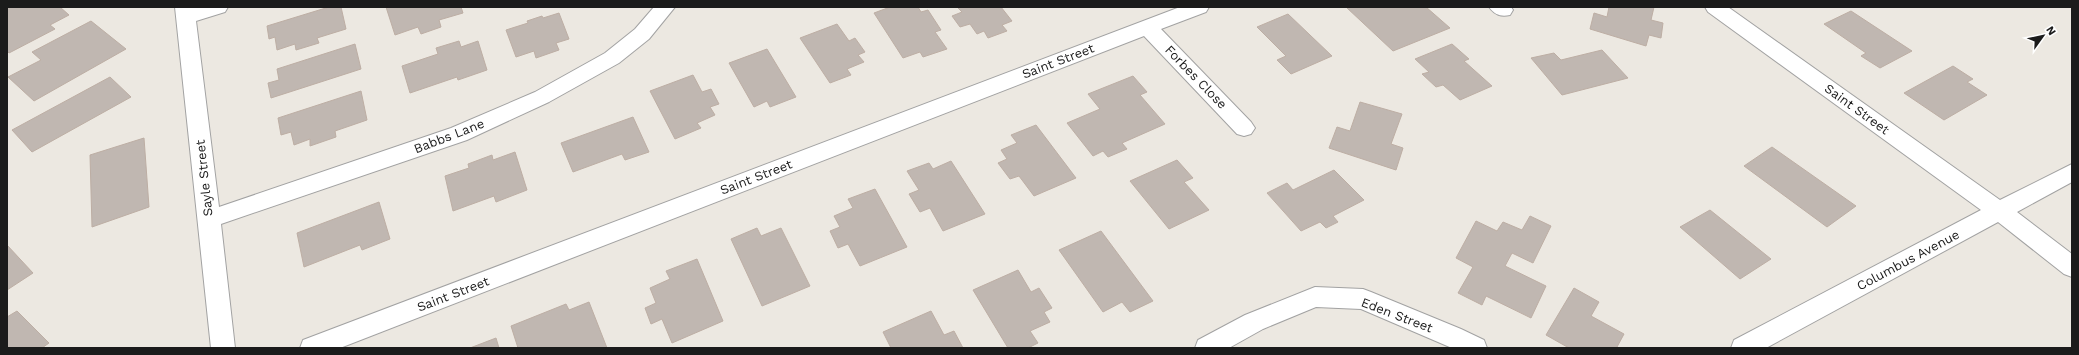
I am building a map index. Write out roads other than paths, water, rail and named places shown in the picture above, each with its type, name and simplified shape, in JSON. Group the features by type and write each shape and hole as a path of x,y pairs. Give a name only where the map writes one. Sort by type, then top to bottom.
{"street":[{"path":"186,12 218,7"},
{"name":"Babbs Lane","path":"209,218 459,134 542,97 612,58 642,34 665,7"},
{"name":"Saint Street","path":"312,348 1199,7"},
{"name":"Saint Street","path":"1715,7 1999,211 2072,267"},
{"name":"Sayle Street","path":"186,12 223,348"},
{"name":"Forbes Close","path":"1147,27 1244,128"},
{"name":"Columbus Avenue","path":"1743,348 2072,172"},
{"name":"Eden Street","path":"1207,348 1254,322 1315,297 1363,299 1452,336 1474,348"}]}
